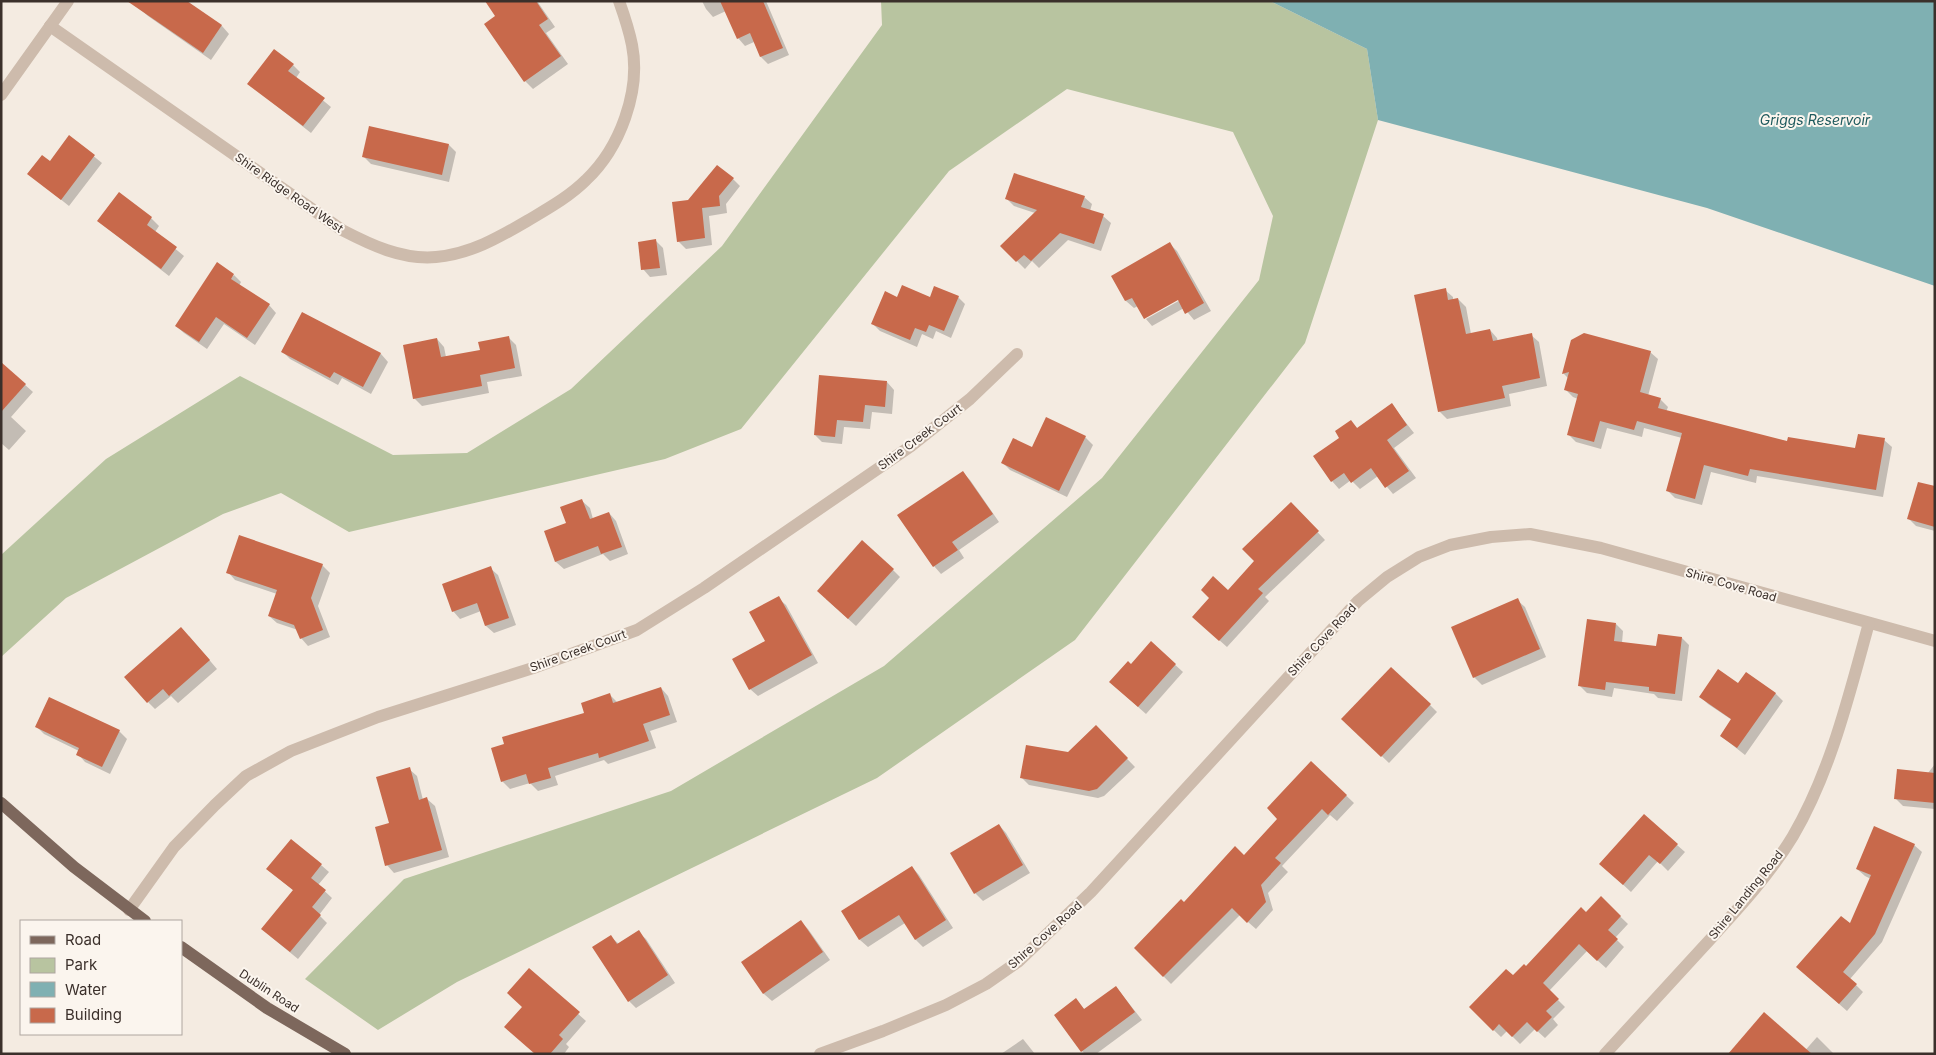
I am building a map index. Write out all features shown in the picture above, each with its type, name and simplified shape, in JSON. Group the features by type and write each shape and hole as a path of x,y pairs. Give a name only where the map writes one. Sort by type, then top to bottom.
{"main road":[{"path":"1,803 74,866 144,920"},
{"name":"Dublin Road","path":"182,948 267,1008 345,1054"}],"street":[{"path":"1,95 68,1"},
{"name":"Shire Ridge Road West","path":"50,26 342,230 386,251 435,257 463,252 494,240 552,206 586,180 607,156 619,134 627,113 634,70 632,45 619,1"},
{"name":"Shire Creek Court","path":"129,910 174,847 246,776 291,750 369,721 533,668 637,630 704,588 911,446 970,399 1017,354"},
{"name":"Shire Cove Road","path":"820,1054 883,1031 946,1004 986,984 1019,961 1091,892 1358,601 1387,577 1419,557 1450,545 1491,537 1530,534 1601,548 1935,641"},
{"name":"Shire Landing Road","path":"1605,1054 1736,912 1793,837 1817,788 1843,713 1869,623"}],"green space":[{"path":"881,1 1270,1 1367,49 1378,120 1305,343 1075,640 877,778 457,982 378,1030 305,979 404,879 671,791 884,666 1102,478 1259,280 1273,216 1233,132 1067,89 949,171 741,429 665,459 349,532 281,493 223,514 66,598 1,657 1,555 106,459 240,376 393,455 467,453 571,389 722,246 882,25"}],"water":[{"name":"Griggs Reservoir","path":"1270,1 1935,1 1935,286 1707,208 1378,120 1367,49"}],"building":[{"path":"127,1 187,1 222,25 203,53"},
{"path":"485,1 536,1 548,19 539,25 561,56 524,82 484,24 495,16"},
{"path":"720,1 763,1 783,48 760,57 750,33 737,39"},
{"path":"274,49 294,64 288,71 325,98 303,126 247,84"},
{"path":"369,126 449,144 442,175 362,157"},
{"path":"69,135 95,155 61,200 27,174 42,155 50,161"},
{"path":"717,165 734,178 719,196 720,206 702,208 705,238 677,242 672,202 688,200"},
{"path":"1014,173 1085,196 1081,207 1104,214 1094,244 1060,233 1031,261 1024,255 1016,262 1000,246 1037,210 1005,199"},
{"path":"119,192 152,217 147,225 177,247 161,269 97,221"},
{"path":"656,239 660,268 641,270 638,242"},
{"path":"1170,242 1204,303 1185,314 1178,300 1144,319 1132,298 1125,301 1111,276"},
{"path":"217,262 234,274 231,279 270,304 247,338 216,317 199,342 175,326"},
{"path":"902,285 930,297 934,286 959,296 944,331 929,325 926,332 915,328 910,340 871,324 885,291 897,297"},
{"path":"1446,288 1448,300 1458,298 1466,334 1490,329 1493,341 1532,333 1540,378 1502,386 1505,398 1438,412 1414,295"},
{"path":"302,312 381,353 363,387 334,372 330,378 281,352"},
{"path":"1584,333 1651,351 1640,392 1661,398 1658,408 1787,441 1788,437 1855,448 1858,434 1885,438 1876,490 1750,469 1748,476 1704,465 1695,499 1666,491 1682,433 1637,421 1634,430 1600,421 1594,442 1567,435 1578,394 1564,390 1569,372 1562,374 1571,340"},
{"path":"509,336 515,368 480,375 482,386 413,399 403,345 437,338 441,357 480,350 478,342"},
{"path":"1,362 26,384 1,412"},
{"path":"819,375 887,381 885,407 865,405 863,422 837,420 835,437 814,435"},
{"path":"1392,403 1407,425 1387,440 1409,471 1385,488 1371,468 1351,483 1344,473 1331,482 1313,456 1339,438 1335,431 1351,420 1357,428"},
{"path":"1046,417 1086,436 1059,491 1001,463 1013,438 1032,447"},
{"path":"963,471 993,514 952,542 958,550 933,567 897,515"},
{"path":"1918,482 1935,486 1935,527 1907,519"},
{"path":"582,499 590,519 609,512 622,547 601,554 598,546 555,562 544,531 566,523 560,507"},
{"path":"1291,502 1319,531 1258,589 1263,593 1219,641 1192,617 1209,598 1201,590 1213,576 1228,590 1254,561 1242,549"},
{"path":"239,535 323,564 311,598 323,630 300,639 294,625 268,616 277,590 226,573"},
{"path":"862,540 894,569 848,619 817,591"},
{"path":"491,566 509,618 485,626 477,603 452,612 442,584"},
{"path":"779,596 812,655 749,690 732,659 765,641 749,612"},
{"path":"1518,598 1540,649 1473,678 1451,627"},
{"path":"1587,619 1616,623 1614,641 1656,646 1658,634 1682,637 1675,694 1649,691 1649,687 1606,682 1605,690 1578,686"},
{"path":"181,627 210,660 169,696 163,689 147,703 124,677"},
{"path":"1151,641 1176,664 1138,707 1109,682 1128,661 1131,664"},
{"path":"1391,667 1431,704 1381,757 1341,719"},
{"path":"1718,669 1738,683 1746,672 1776,693 1737,748 1720,736 1731,719 1699,697"},
{"path":"661,687 670,715 643,724 649,741 599,758 598,753 548,768 551,778 529,784 526,774 501,782 491,748 504,744 502,737 584,713 581,703 610,693 613,703"},
{"path":"49,697 120,730 102,767 76,755 79,748 35,727"},
{"path":"1096,725 1128,758 1097,789 1089,791 1020,778 1026,745 1068,752"},
{"path":"1311,761 1347,795 1328,815 1322,809 1275,858 1281,863 1261,885 1266,902 1247,923 1232,908 1163,977 1134,948 1181,899 1184,902 1235,846 1244,855 1277,819 1267,808"},
{"path":"410,767 419,800 427,797 442,850 385,866 375,827 389,823 376,777"},
{"path":"1897,769 1935,773 1935,803 1894,799"},
{"path":"1644,814 1678,844 1660,864 1649,855 1623,885 1599,864"},
{"path":"999,824 1023,865 974,894 950,853"},
{"path":"1874,826 1915,844 1875,934 1843,972 1857,984 1839,1004 1796,967 1841,916 1850,923 1871,875 1856,869"},
{"path":"291,839 322,864 311,878 326,890 312,907 321,915 290,952 261,929 293,890 266,869"},
{"path":"912,866 946,920 915,940 899,915 859,940 841,911"},
{"path":"1601,896 1621,916 1608,930 1618,939 1597,961 1579,944 1543,983 1559,999 1546,1011 1552,1017 1537,1032 1527,1022 1512,1037 1499,1024 1493,1031 1469,1007 1506,969 1513,975 1524,964 1526,966 1581,907 1586,912"},
{"path":"801,920 823,952 763,994 741,962"},
{"path":"639,930 668,975 628,1002 592,947 611,935 617,944"},
{"path":"529,968 580,1012 559,1035 563,1039 550,1054 535,1054 504,1027 522,1007 507,993"},
{"path":"1116,986 1135,1012 1081,1052 1054,1015 1076,998 1084,1009"},
{"path":"1764,1012 1812,1054 1728,1054"}]}
